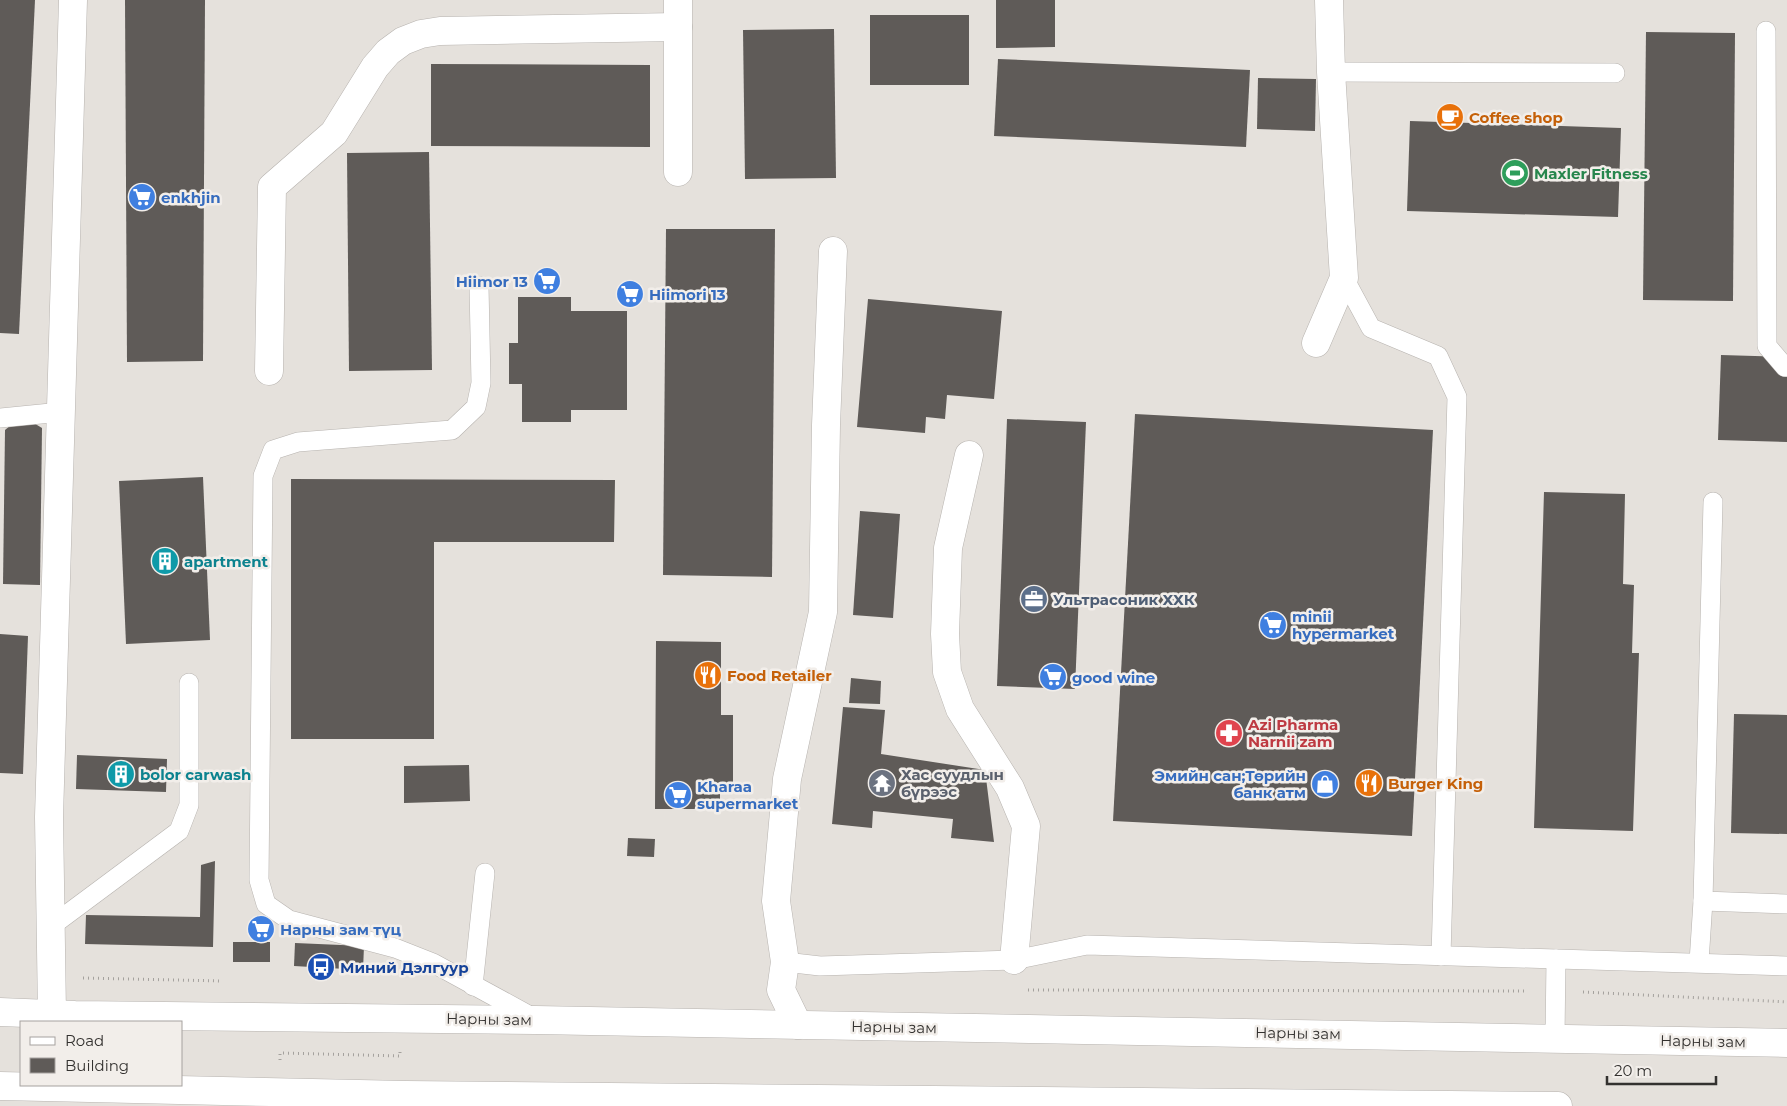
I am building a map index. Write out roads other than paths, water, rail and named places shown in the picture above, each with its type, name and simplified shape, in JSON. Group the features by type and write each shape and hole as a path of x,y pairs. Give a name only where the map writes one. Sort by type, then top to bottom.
{"street":[{"path":"68,1017 50,927 49,817 73,0"},
{"path":"678,0 678,172"},
{"path":"1316,343 1344,278 1331,72 1329,0"},
{"path":"269,371 272,187 334,133 375,67 388,52 403,41 421,34 440,30 678,27"},
{"path":"798,1025 781,990 785,962 776,901 787,779 823,612 826,425 833,251"},
{"path":"968,455 948,548 945,634 947,672 960,709 1010,788 1026,826 1014,960"},
{"name":"Нарны зам","path":"0,1012 68,1017 536,1020 1787,1043"},
{"path":"0,1086 76,1086 194,1099 1558,1106"}],"lane":[{"path":"1766,30 1767,346 1787,367"},
{"path":"1331,72 1615,73"},
{"path":"1344,278 1371,328 1438,356 1457,397 1441,956"},
{"path":"479,286 481,382 476,407 452,430 298,442 273,450 264,476 259,880 266,904 289,920 395,948 433,964 536,1020"},
{"path":"0,418 61,412"},
{"path":"1699,962 1703,901 1713,502"},
{"path":"50,927 179,831 188,805 188,683"},
{"path":"472,986 485,873"},
{"path":"1703,901 1787,904"},
{"path":"785,962 820,966 1014,960 1087,945 1787,966"},
{"path":"1555,1038 1556,959"}],"place":[{"name":"Coffee shop","path":"1450,117"},
{"name":"Maxler Fitness","path":"1515,173"},
{"name":"enkhjin","path":"142,197"},
{"name":"Hiimor 13","path":"547,281"},
{"name":"Hiimori 13","path":"630,294"},
{"name":"apartment","path":"165,561"},
{"name":"Ультрасоник ХХК","path":"1034,599"},
{"name":"minii hypermarket","path":"1273,625"},
{"name":"Food Retailer","path":"708,675"},
{"name":"good wine","path":"1053,677"},
{"name":"Azi Pharma Narnii zam","path":"1229,733"},
{"name":"bolor carwash","path":"121,774"},
{"name":"Хас суудлын бүрээс","path":"882,783"},
{"name":"Burger King","path":"1369,783"},
{"name":"Эмийн сан;Төрийн банк атм","path":"1325,784"},
{"name":"Kharaa supermarket","path":"678,795"},
{"name":"Нарны зам түц","path":"261,929"},
{"name":"Миний Дэлгуур","path":"321,967"}]}
